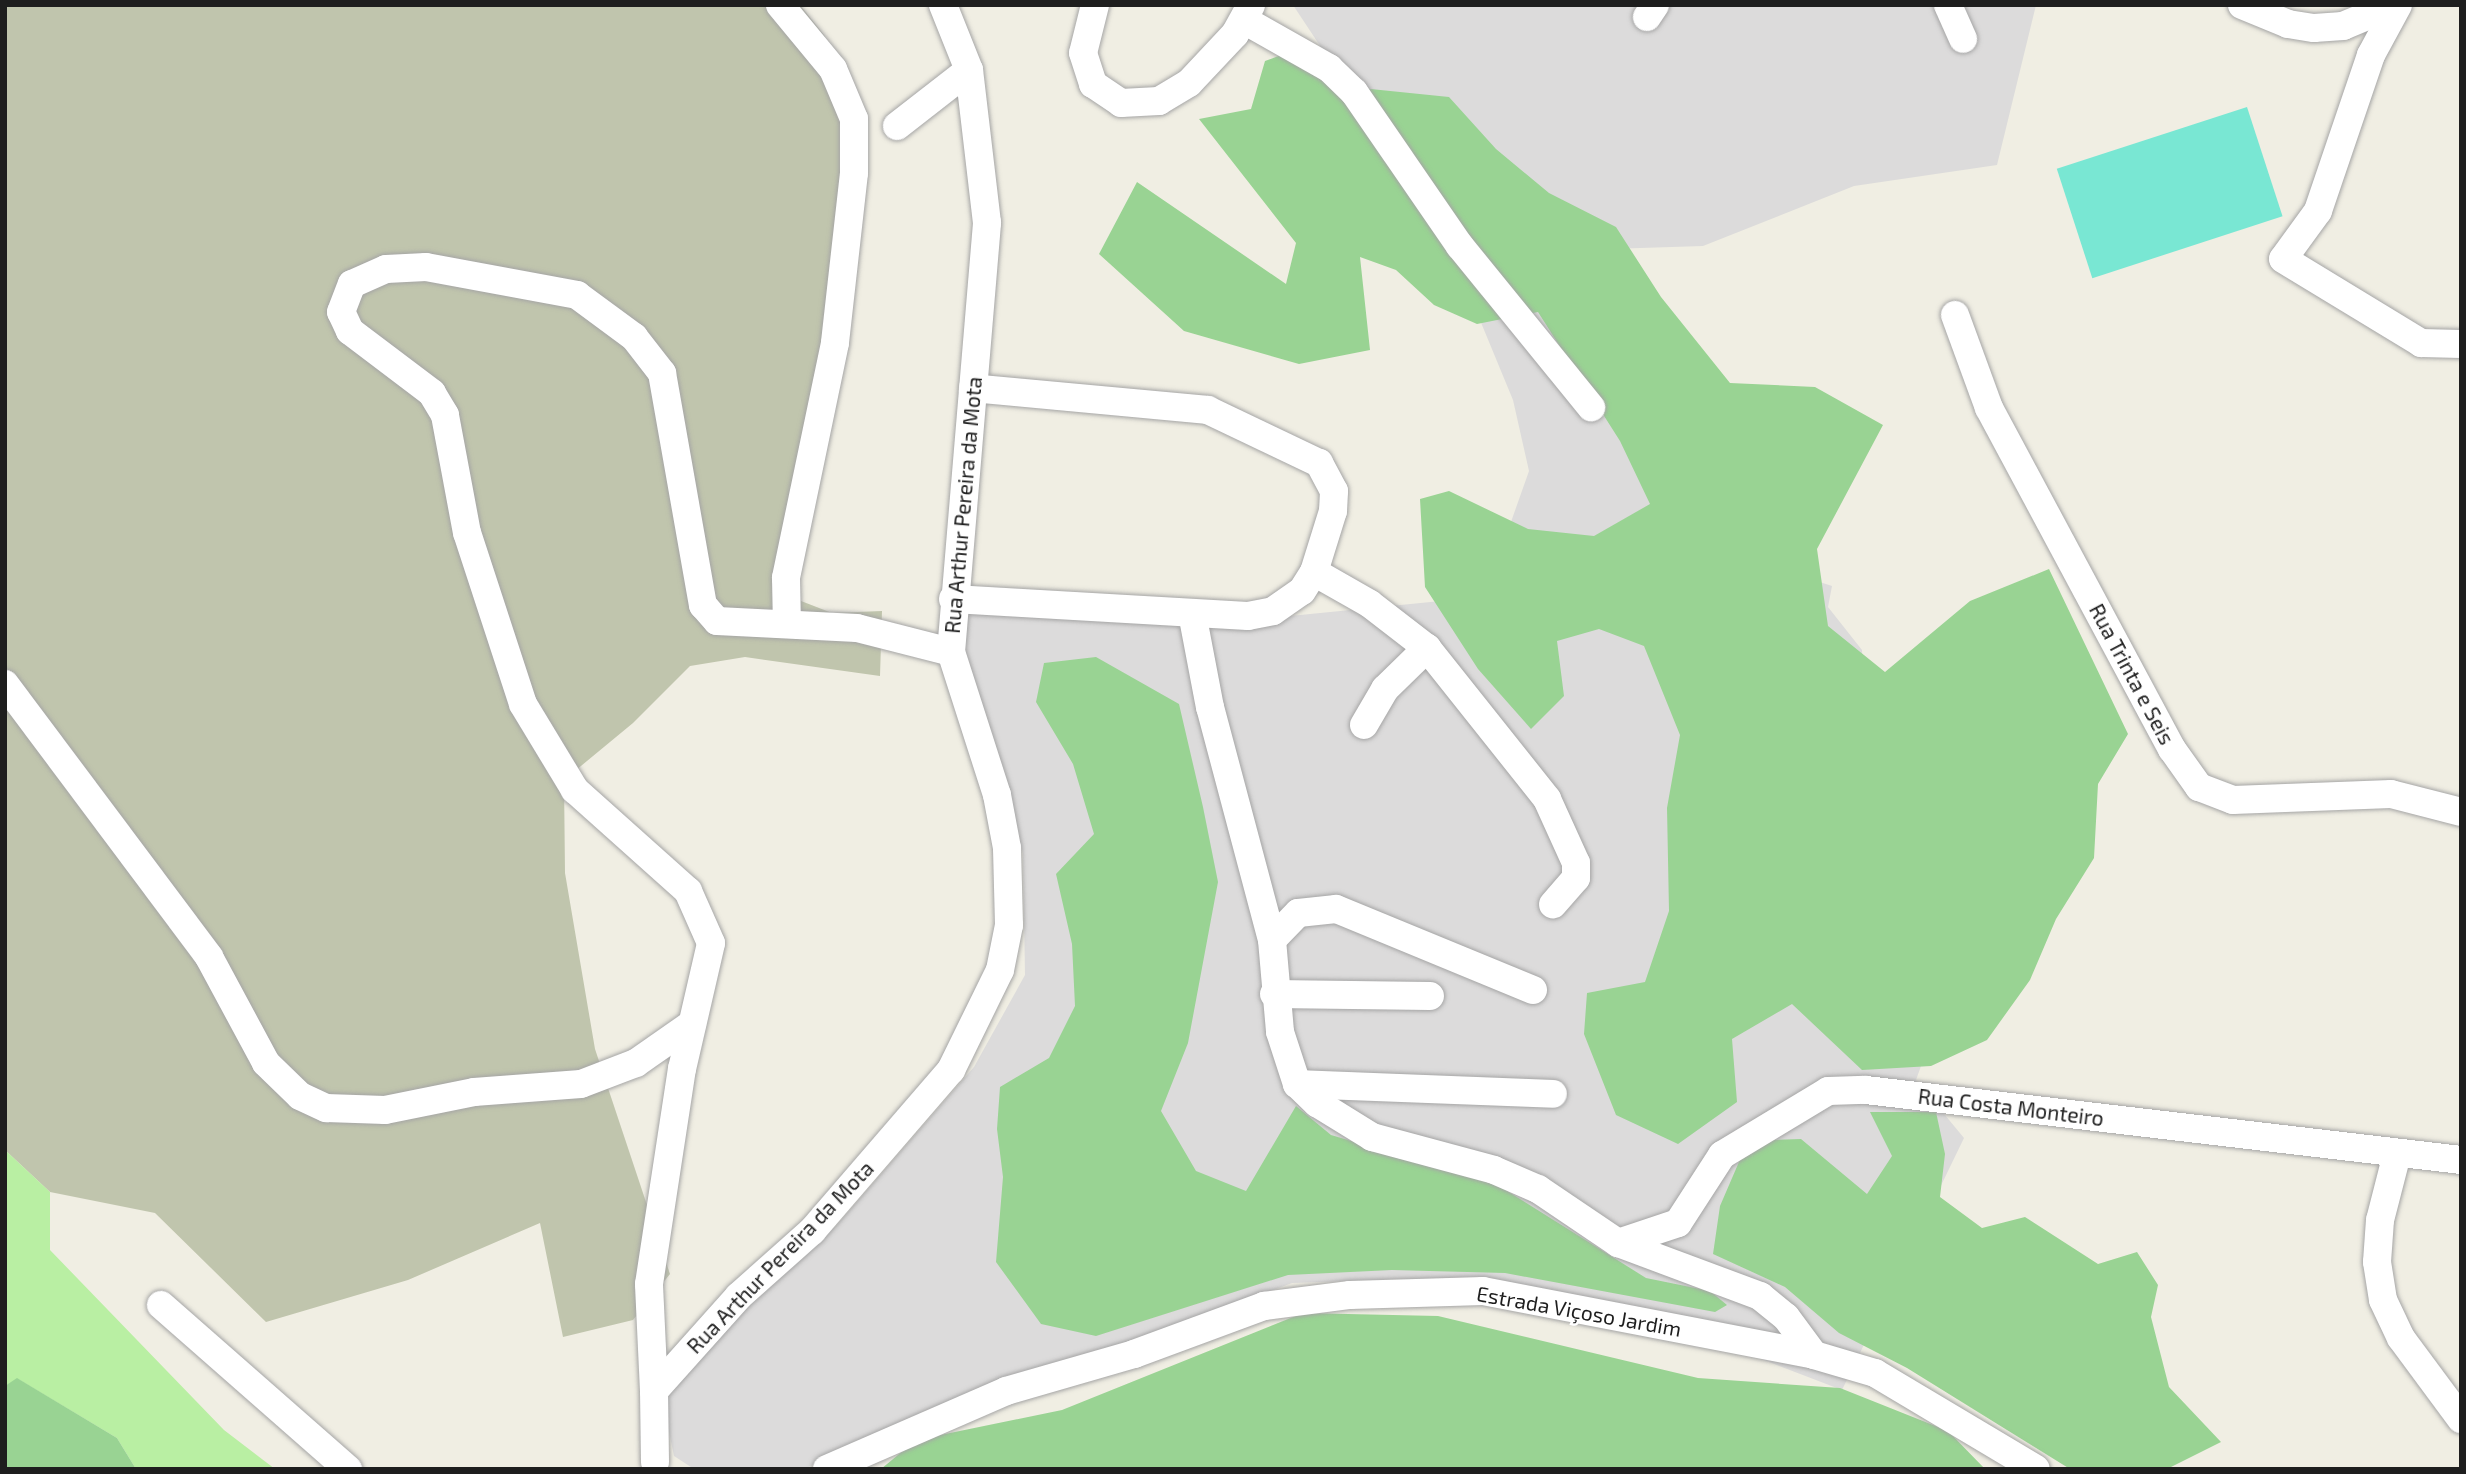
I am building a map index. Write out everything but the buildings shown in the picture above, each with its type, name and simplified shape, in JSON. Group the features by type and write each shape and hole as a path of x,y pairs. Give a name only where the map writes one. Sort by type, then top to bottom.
{"street":[{"path":"780,5 833,69 854,118 854,173 835,343 788,566 787,624"},
{"name":"Rua Arthur Pereira da Mota","path":"654,1391 730,1304 812,1231 951,1070 1000,970 1009,925 1007,848 979,727 951,652 953,599 987,223 969,70 943,5"},
{"path":"1095,5 1083,53 1087,68 1105,96 1121,103 1159,101 1189,83 1248,13 1329,68 1354,92 1460,246 1591,407"},
{"path":"1948,5 1963,38"},
{"path":"2242,5 2288,24 2314,28 2343,26 2396,5"},
{"path":"2396,5 2371,55 2318,211 2283,259 2421,343 2461,344"},
{"path":"897,126 969,70"},
{"path":"655,1466 649,1284 692,1024 711,943 688,891 575,790 523,704 467,533 445,415 432,393 350,331 341,312 352,284 386,269 426,267 578,295 634,337 662,373 704,605 717,621 858,628 951,652"},
{"name":"Rua Trinta e Seis","path":"1955,316 1989,408 2172,749 2199,787 2233,800 2391,794 2461,812"},
{"path":"953,599 1248,617 1273,611 1303,591 1314,572 1334,491 1328,474 1300,450 1208,410 973,388"},
{"path":"1314,572 1370,604 1427,648 1564,828 1576,878 1553,904"},
{"path":"1192,613 1210,706 1272,940 1274,994 1297,1084 1339,1119 1372,1138 1494,1170 1538,1189 1618,1242 1760,1296 1786,1317 1815,1355"},
{"path":"1364,725 1385,689 1427,648"},
{"path":"5,684 209,957 266,1063 299,1096 326,1108 385,1110 474,1092 581,1084 636,1063 692,1024"},
{"path":"1272,940 1298,913 1336,909 1533,990"},
{"path":"1274,994 1430,996"},
{"path":"1297,1084 1553,1094"},
{"name":"Rua Costa Monteiro","path":"1618,1242 1678,1223 1722,1154 1828,1091 1866,1090 2461,1160"},
{"path":"2397,1154 2380,1220 2377,1262 2383,1300 2409,1349 2461,1419"},
{"name":"Estrada Viçoso Jardim","path":"827,1469 1006,1391 1134,1354 1264,1306 1350,1295 1483,1291 1815,1355 1875,1373 1955,1416 2036,1469"},
{"path":"161,1305 348,1469"}],"shaded area":[{"path":"5,5 800,5 824,35 866,129 782,576 801,601 832,613 882,611 880,676 745,657 690,666 633,723 564,780 565,873 595,1049 670,1274 633,1320 563,1337 540,1223 408,1280 266,1322 155,1213 50,1192 5,1150"},
{"path":"1293,5 2036,5 1997,165 1854,186 1703,246 1609,249 1783,570 1832,586 1828,607 1862,650 1863,690 1936,1024 1916,1080 1964,1138 1842,1390 1756,1357 1404,1279 1292,1283 803,1469 694,1469 674,1456 662,1398 716,1333 836,1226 974,1067 1025,975 1023,853 949,607 1269,618 1531,592 1506,536 1529,471 1513,400 1444,233"},
{"path":"2247,107 2283,216 2092,278 2057,169"}],"green space":[{"path":"1289,52 1351,87 1449,97 1496,149 1549,193 1616,227 1661,297 1730,383 1815,387 1883,425 1817,549 1828,626 1885,672 1970,601 2049,569 2128,734 2098,784 2094,858 2056,919 2030,980 1987,1040 1931,1066 1862,1070 1792,1004 1732,1039 1737,1102 1678,1144 1616,1115 1584,1034 1587,993 1645,982 1669,911 1667,808 1680,735 1644,646 1599,629 1557,641 1564,696 1531,729 1478,669 1425,587 1420,499 1449,491 1528,529 1594,536 1650,504 1620,441 1538,312 1477,324 1434,305 1396,270 1360,257 1370,350 1299,364 1184,331 1099,254 1137,182 1286,284 1296,243 1199,119 1251,109 1265,61"},
{"path":"1096,657 1179,704 1218,882 1188,1043 1161,1111 1196,1171 1246,1191 1296,1106 1331,1135 1496,1184 1646,1278 1710,1291 1727,1305 1715,1312 1505,1273 1392,1270 1288,1275 1096,1336 1041,1324 996,1262 1003,1177 997,1129 1000,1087 1049,1058 1075,1006 1072,944 1056,874 1094,834 1073,764 1036,702 1044,663"},
{"path":"1870,1112 1936,1112 1945,1154 1940,1197 1982,1228 2025,1217 2098,1264 2137,1252 2158,1285 2151,1317 2169,1387 2221,1442 2167,1469 2070,1469 1907,1368 1839,1333 1785,1287 1713,1254 1720,1206 1748,1141 1801,1139 1867,1194 1892,1156"},
{"path":"5,1150 50,1192 50,1250 224,1430 275,1469 136,1469 117,1438 18,1379 5,1386"},
{"path":"1303,1313 1438,1316 1698,1378 1840,1388 1948,1431 1985,1469 881,1469 916,1440 1062,1410"},
{"path":"17,1378 117,1438 136,1469 5,1469 5,1386"}]}
